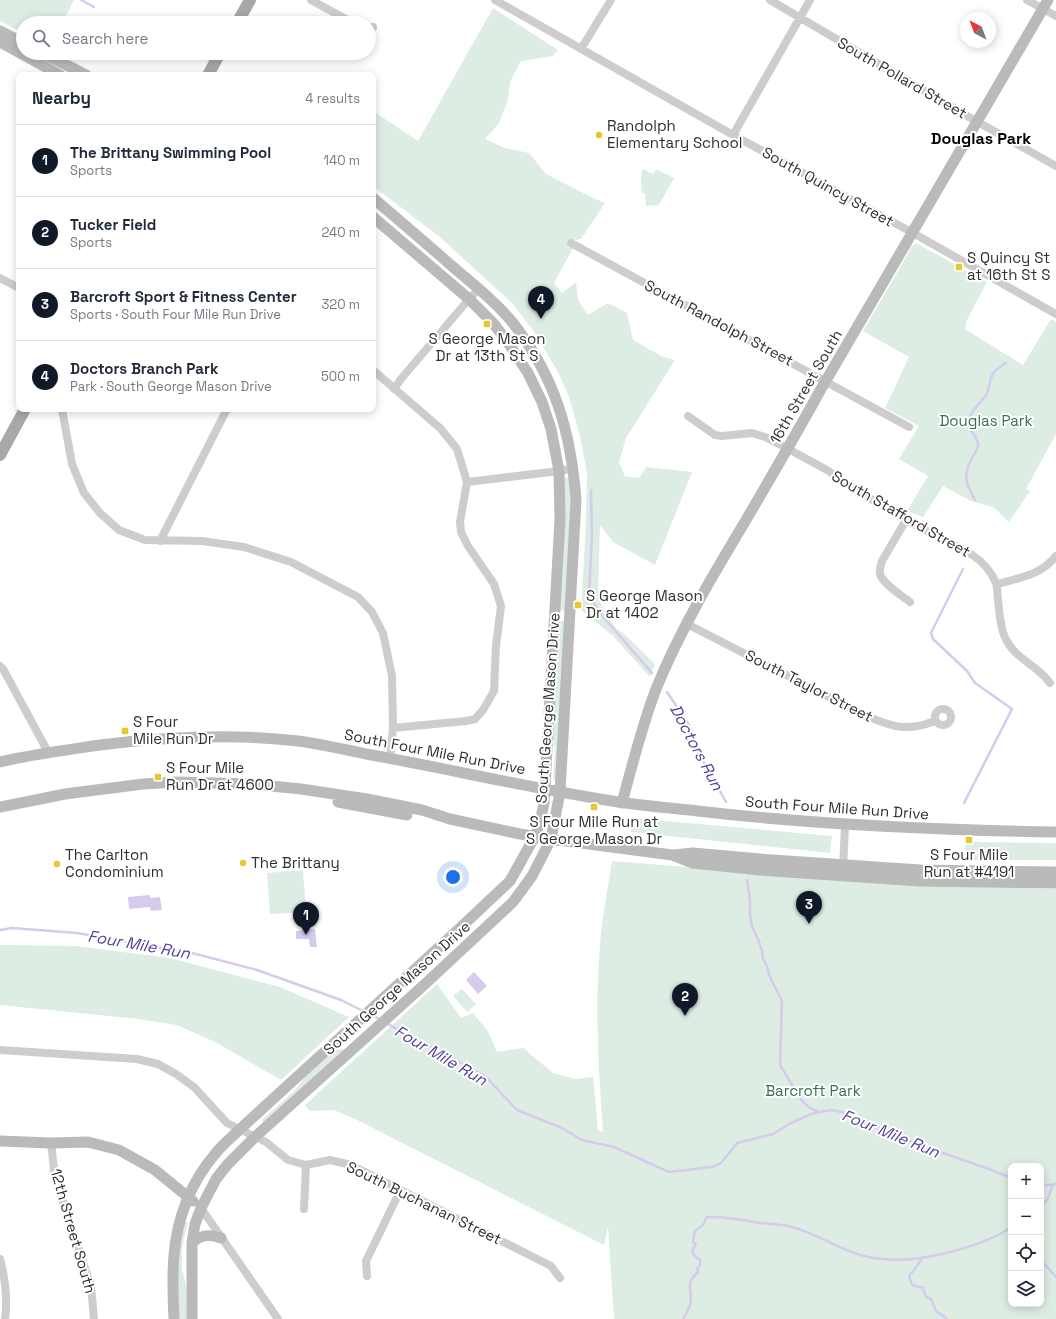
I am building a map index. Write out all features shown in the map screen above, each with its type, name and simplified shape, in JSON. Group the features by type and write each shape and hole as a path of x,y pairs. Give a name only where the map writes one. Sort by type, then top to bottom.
{"main road":[{"path":"240,16 245,1"},
{"name":"16th Street South","path":"622,803 640,734 656,689 709,581 788,448 1045,4"},
{"path":"0,31 16,39"},
{"path":"0,42 16,51"},
{"path":"33,60 55,72"},
{"path":"57,60 80,72"},
{"path":"210,72 216,60"},
{"name":"South George Mason Drive","path":"192,1319 192,1243 195,1224 201,1208 216,1179 227,1165 255,1138 513,902 532,876 551,839 560,792 576,500 574,468 562,416 555,395 536,357 512,323 479,289 376,201"},
{"name":"South George Mason Drive","path":"174,1319 174,1253 181,1216 188,1196 215,1153 510,881 535,836 540,823 545,790 560,520 559,471 552,436 542,402 528,373 493,323 469,299 376,220"},
{"path":"0,455 23,412"},
{"path":"555,615 569,616"},
{"name":"South Four Mile Run Drive","path":"0,762 48,752 147,739 222,736 258,737 298,741 390,758 545,790 622,803 740,817 846,825 973,831 1056,832"},
{"path":"0,807 45,797 143,784 203,782 273,786 360,797 422,810 450,819 535,836 672,855 692,863 843,870 1056,872"},
{"path":"0,814 46,803 94,796 150,790 204,789 252,790 366,806 422,817 450,819"},
{"path":"843,870 919,881 1056,883"},
{"path":"0,1141 51,1143 88,1142 119,1150 155,1170 201,1208"},
{"path":"192,1243 197,1238 204,1235 212,1235 221,1238"}],"street":[{"path":"311,0 340,16"},
{"name":"South Quincy Street","path":"495,0 1056,314"},
{"path":"581,49 611,0"},
{"name":"South Pollard Street","path":"770,0 977,122 1056,166"},
{"path":"734,135 810,0"},
{"path":"1027,0 1045,4 1056,16"},
{"name":"South Randolph Street","path":"571,242 909,427"},
{"path":"0,278 16,286"},
{"path":"394,388 479,289"},
{"path":"376,373 441,429 457,449 467,482 460,522 461,532 465,542 494,584 501,606 496,646 494,691 483,710 475,718 466,721 393,728"},
{"path":"60,412 63,418"},
{"path":"62,412 72,464 84,494 100,514 119,530 145,540 202,541 244,547 291,562 358,598 372,612 383,633 392,676 393,728 390,758"},
{"path":"160,541 225,412"},
{"name":"South Stafford Street","path":"688,416 715,435 722,436 752,433 765,437 788,448 906,520 971,554 988,569 997,584 999,616 1004,635 1013,650 1022,659 1044,675 1050,683"},
{"path":"467,482 574,468"},
{"path":"906,520 882,561 880,574 885,582 910,602"},
{"path":"997,584 1033,574 1046,567 1056,556"},
{"name":"South Taylor Street","path":"687,624 860,713 889,726 908,728 922,726 935,721"},
{"path":"0,666 48,752"},
{"path":"843,870 846,825"},
{"name":"South Buchanan Street","path":"0,1050 137,1059 158,1064 176,1074 194,1087 227,1124 266,1142 288,1160 306,1165 330,1160 351,1165 550,1266 560,1278"},
{"name":"12th Street South","path":"51,1143 57,1184 91,1286 94,1319"},
{"path":"304,1209 306,1165"},
{"path":"367,1276 366,1261 400,1191"},
{"path":"201,1208 278,1319"},
{"path":"0,1259 4,1274 5,1288 4,1317"}],"green space":[{"path":"0,0 74,0 66,16 16,16 16,29 0,21"},
{"path":"493,8 558,50 553,56 521,61 510,82 508,100 499,123 485,139 505,148 529,153 546,174 605,203 581,239 569,241 573,248 554,283 562,293 576,282 578,300 588,315 608,303 627,313 633,340 663,357 675,360 626,438 619,462 625,476 639,478 646,467 692,472 655,565 613,542 600,525 598,596 605,614 617,629 655,664 650,677 613,636 581,610 586,525 587,473 580,436 569,397 558,372 533,330 512,303 441,238 376,188 376,113 418,141"},
{"path":"643,169 653,174 656,169 674,178 659,205 646,206 645,193 642,193 641,187"},
{"name":"Douglas Park","path":"916,243 987,282 967,320 965,329 1023,365 1051,319 1056,322 1056,434 1026,489 1030,491 1009,522 993,507 971,501 943,486 923,517 907,511 928,476 899,459 919,426 885,408 909,357 863,331 910,248"},
{"path":"571,477 566,611 559,610 564,478"},
{"path":"558,621 565,621 556,780 553,779 555,748 551,734"},
{"path":"633,818 832,836 830,853 631,832"},
{"path":"966,842 1056,843 1056,860 964,860"},
{"name":"Barcroft Park","path":"612,861 870,882 1056,889 1056,1319 614,1319 608,1226 604,1245 357,1120 334,1110 310,1111 305,1105 437,984 461,1018 473,1013 488,1031 497,1052 523,1048 553,1073 575,1079 593,1077 598,1130 603,1132 597,1004 600,948"},
{"path":"303,870 306,912 270,914 267,873"},
{"path":"0,945 76,946 170,958 280,987 349,1017 281,1080 217,1043 177,1025 138,1019 0,1005"},
{"path":"462,989 476,1004 467,1012 453,996"},
{"path":"337,1047 345,1050 265,1124 262,1120 296,1089 308,1073"},
{"path":"184,1222 188,1223 182,1253 182,1270 186,1284 187,1319 178,1319 177,1264"}],"shaded area":[{"path":"150,895 150,898 160,897 162,910 151,911 150,907 129,909 128,897"},
{"path":"315,929 317,947 310,947 309,939 296,939 296,931"},
{"path":"474,972 487,986 478,994 466,980"}],"waterway":[{"name":"Doctors Run","path":"81,0 94,7"},
{"path":"975,500 968,485 966,476 968,466 976,452 978,443 970,427 969,420 972,412 986,395 994,372 1006,363"},
{"name":"Doctors Run","path":"591,490 592,536 589,594 598,611 652,673"},
{"path":"963,569 931,633 933,639 967,671 975,683 1012,709 964,803"},
{"name":"Doctors Run","path":"667,692 689,725 702,759 726,802"},
{"name":"Doctors Run","path":"747,880 752,927 758,939 763,959 770,977 782,1001 780,1065 802,1101 810,1108 819,1112"},
{"name":"Four Mile Run","path":"0,930 12,928 77,933 196,954 257,970 341,1000 363,1011"},
{"name":"Four Mile Run","path":"370,1014 381,1020"},
{"name":"Four Mile Run","path":"386,1023 485,1076 517,1110 562,1128 582,1140 614,1147 669,1172 712,1167 721,1163 737,1143 773,1134 789,1124 811,1114 831,1110 842,1112 888,1133 1008,1177"},
{"name":"Four Mile Run","path":"1044,1186 1056,1184"},
{"path":"1044,1204 1053,1185"},
{"path":"683,1319 690,1305 691,1281 698,1272 697,1269 700,1265 700,1260 693,1254 693,1248 696,1245 693,1242 695,1231 703,1225 707,1217 727,1218 788,1226 802,1230 863,1256 890,1260 944,1254 980,1243 1008,1230"},
{"path":"922,1258 909,1276 912,1285 923,1288 926,1297 931,1299 936,1311 947,1319"},
{"path":"1044,1263 1056,1277"}],"place":[{"name":"Randolph Elementary School","path":"599,135"},
{"name":"S Quincy St at 16th St S","path":"959,267"},
{"name":"Doctors Branch Park","path":"541,319"},
{"name":"S George Mason Dr at 13th St S","path":"487,324"},
{"name":"S George Mason Dr at 1402","path":"578,605"},
{"name":"S Four Mile Run Dr","path":"125,731"},
{"name":"S Four Mile Run Dr at 4600","path":"158,777"},
{"name":"S Four Mile Run at S George Mason Dr","path":"594,807"},
{"name":"S Four Mile Run at #4191","path":"969,840"},
{"name":"The Brittany","path":"243,863"},
{"name":"The Carlton Condominium","path":"57,864"},
{"name":"Barcroft Sport & Fitness Center","path":"809,924"},
{"name":"The Brittany Swimming Pool","path":"306,935"},
{"name":"Tucker Field","path":"685,1016"}],"district":[{"name":"Douglas Park","path":"981,138"}]}
